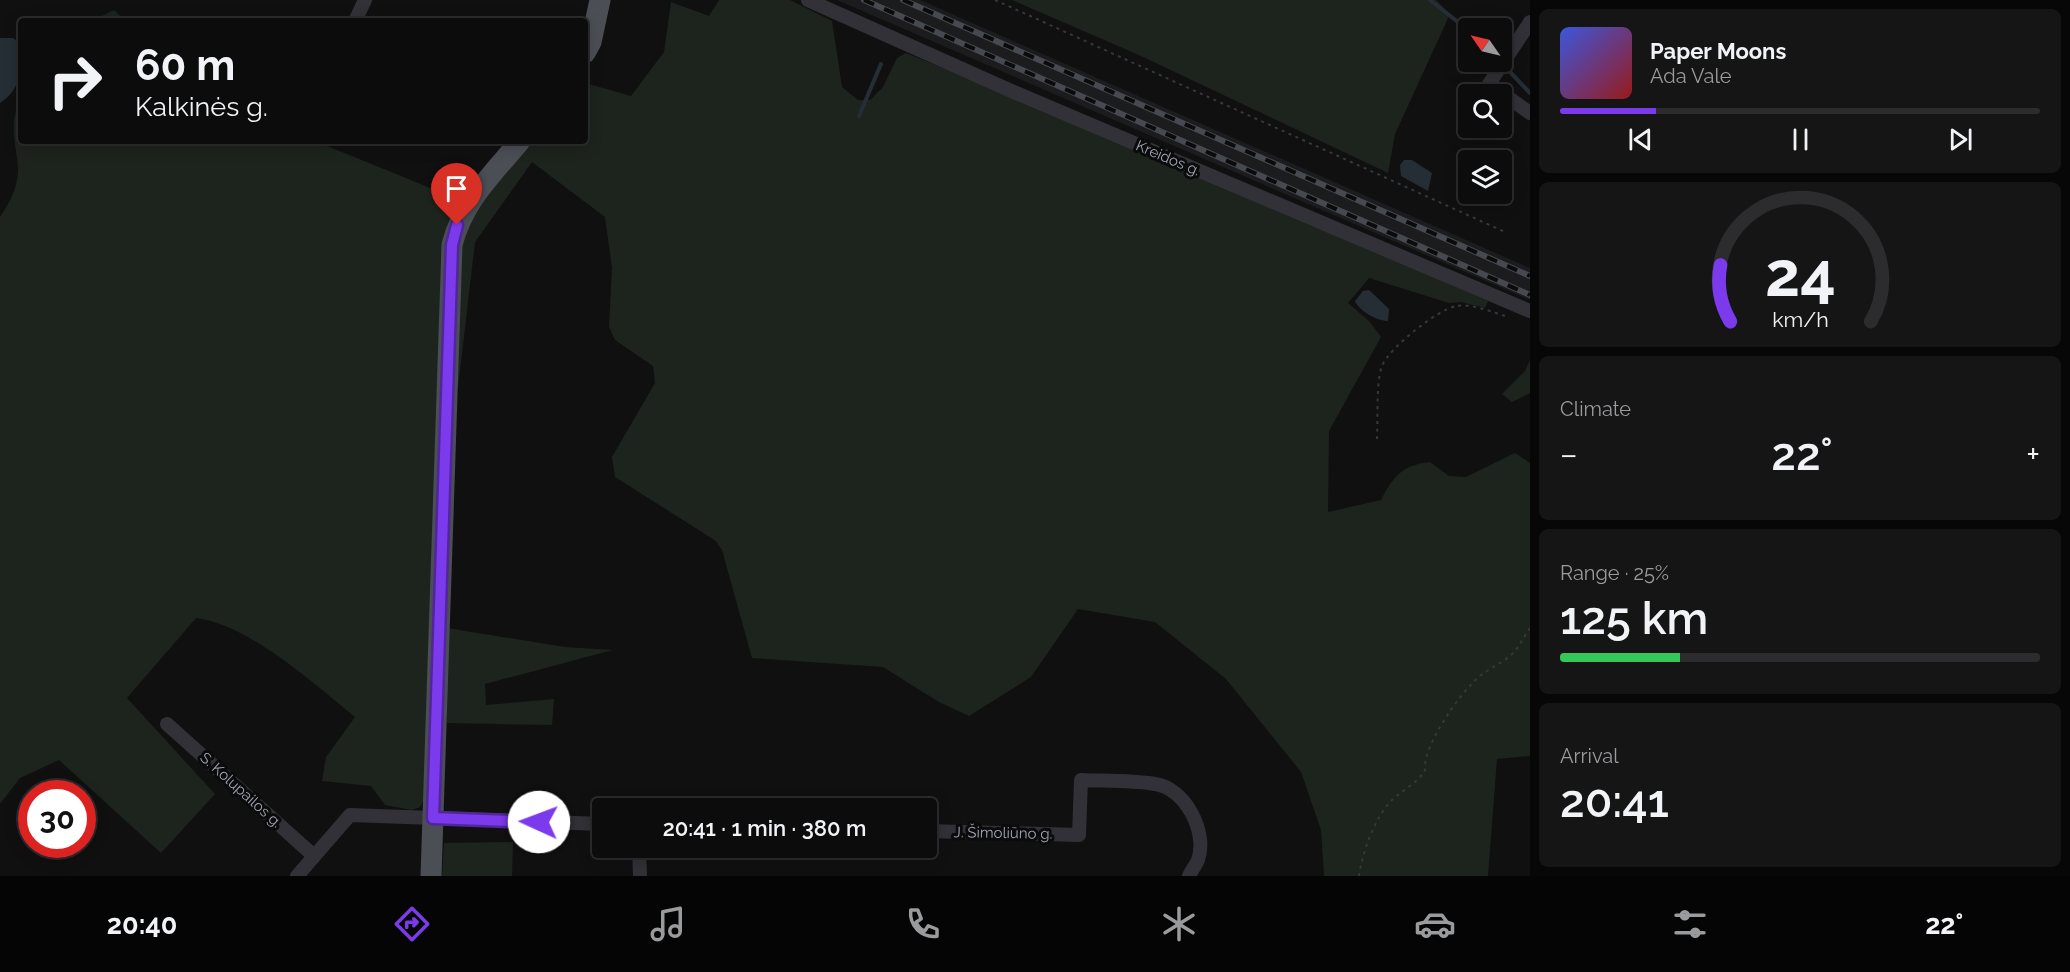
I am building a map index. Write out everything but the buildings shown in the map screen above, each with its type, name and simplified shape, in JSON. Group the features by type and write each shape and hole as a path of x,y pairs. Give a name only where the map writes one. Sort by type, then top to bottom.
{"main road":[{"path":"588,48 600,0"},
{"path":"431,876 452,245 457,225 467,204 517,144"}],"street":[{"path":"356,18 365,0"},
{"name":"Kreidos g.","path":"808,0 1016,93 1530,310"},
{"path":"1530,22 1490,84 1530,113"},
{"name":"S. Kolupailos g.","path":"167,724 314,856"},
{"name":"J. Šimoliūno g.","path":"937,831 1079,835 1081,780 1156,784 1173,791 1187,806 1199,830 1198,858 1189,876"},
{"path":"297,876 350,815 592,824"},
{"path":"639,858 640,876"}],"path":[{"path":"995,0 1505,232"},
{"path":"1377,439 1379,375 1382,364 1400,343 1444,311 1456,306 1470,307 1514,319"},
{"path":"1359,876 1370,832 1388,804 1420,778 1425,770 1424,760 1430,744 1465,690 1480,676 1510,656 1521,644 1530,628"}],"shaded area":[{"path":"719,0 790,0 832,21 842,87 858,100 870,100 883,87 897,58 906,53 1130,145 1488,301 1485,308 1461,302 1449,303 1369,278 1348,303 1370,322 1381,337 1329,431 1328,512 1381,500 1390,484 1400,473 1421,463 1430,462 1449,476 1466,477 1515,453 1530,463 1530,756 1497,759 1488,876 1324,876 1321,830 1301,772 1226,679 1155,622 1078,609 1031,677 969,716 939,702 883,667 752,658 722,550 716,541 615,477 612,457 655,383 653,366 615,340 609,327 612,268 605,217 532,162 475,242 458,388 451,380 462,233 470,211 526,144 588,144 588,84 631,96 664,52 671,2 709,16"},
{"path":"837,0 920,0 1530,268 1530,300"},
{"path":"1012,0 1436,0 1450,14 1395,134 1388,173 1139,55"},
{"path":"114,10 122,18 98,18"},
{"path":"0,38 13,38 18,42 18,80 13,91 0,103"},
{"path":"18,107 18,144 322,144 460,200 424,799 420,807 412,810 385,805 371,786 322,781 326,757 355,717 259,643 217,623 196,618 127,698 215,794 161,853 96,794 96,780 81,780 59,760 20,778 0,804 0,217 17,182 14,118"},
{"path":"1404,160 1412,160 1432,173 1428,191 1401,176 1400,165"},
{"path":"1369,290 1389,309 1388,321 1369,315 1357,305 1355,301 1363,291"},
{"path":"1530,360 1530,393 1512,402 1502,394 1525,371"},
{"path":"447,628 565,647 613,650 485,684 486,705 554,699 552,725 447,723"},
{"path":"513,842 512,876 442,876 444,843"}],"waterway":[{"path":"1430,0 1458,22"},
{"path":"859,116 881,64"},
{"path":"1511,73 1530,93"}],"railway":[{"path":"864,0 1530,295"},
{"path":"903,0 1530,276"}],"route":[{"path":"457,225 452,245 438,724 433,818 539,822"}]}
